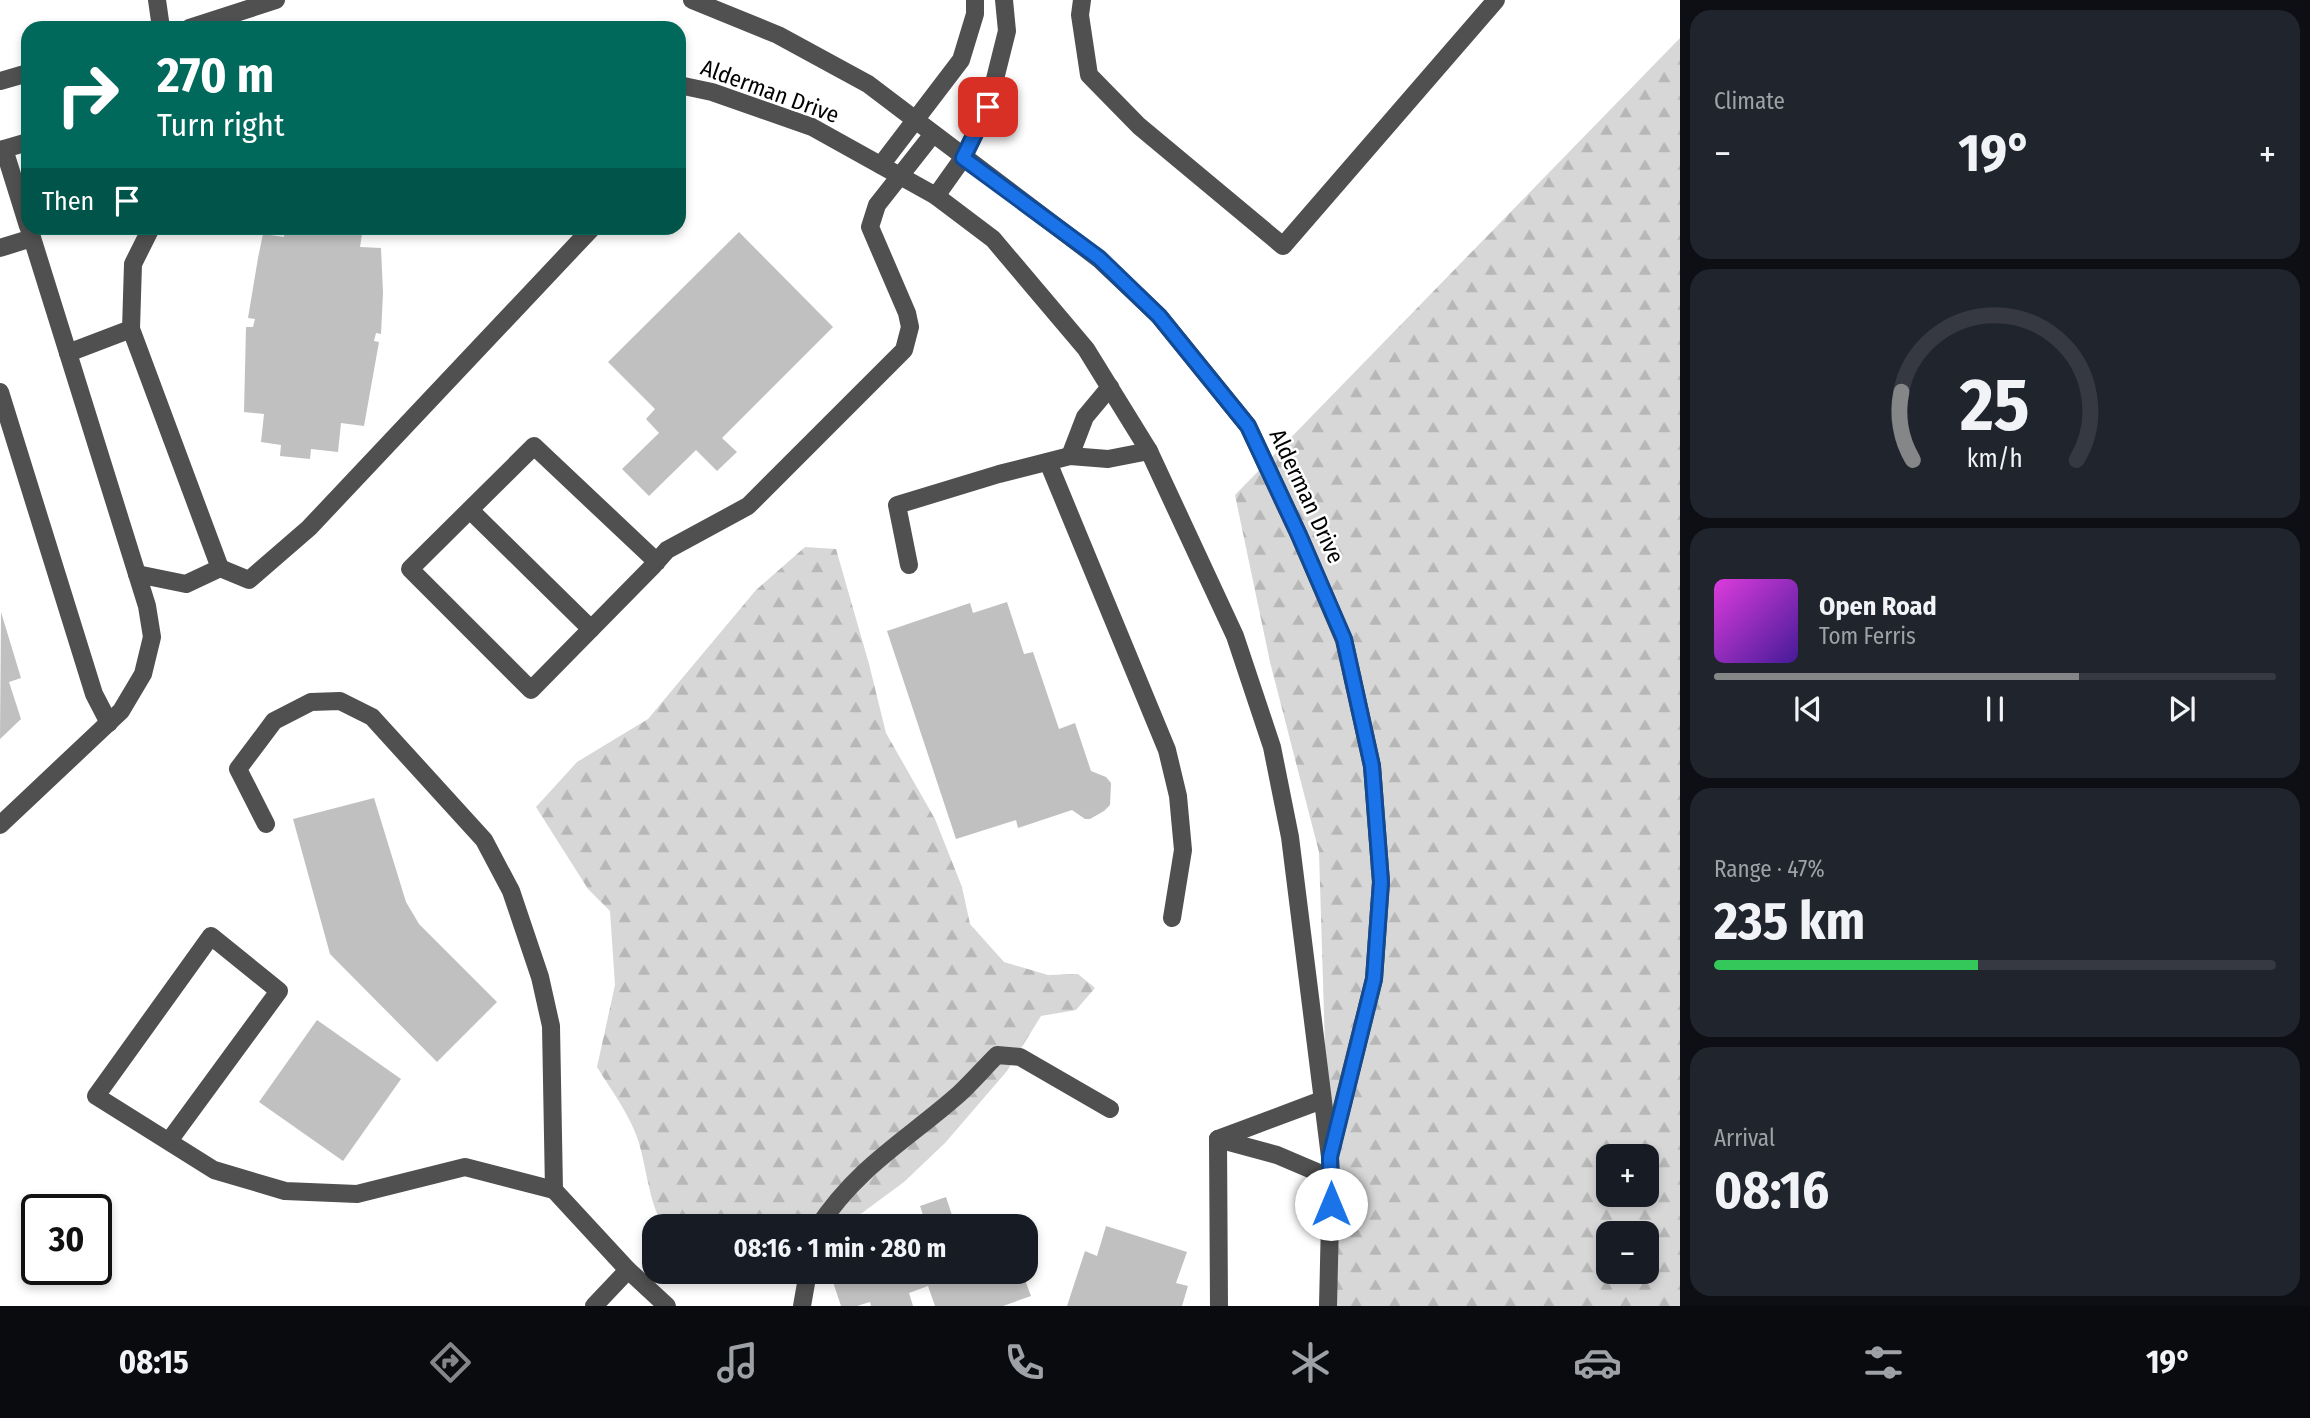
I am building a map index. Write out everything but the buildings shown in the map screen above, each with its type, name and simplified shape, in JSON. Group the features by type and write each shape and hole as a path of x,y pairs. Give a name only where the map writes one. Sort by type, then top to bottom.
{"street":[{"path":"157,0 160,21"},
{"path":"211,21 276,0"},
{"name":"Alderman Drive","path":"692,0 778,35 868,84 1099,258 1159,316 1248,426 1344,639 1372,766 1381,882 1374,979 1330,1157"},
{"path":"881,165 961,60 975,14 975,0"},
{"path":"936,196 963,158 988,107 1007,31 1004,0"},
{"path":"1082,0 1080,15 1088,75 1139,126 1283,246 1496,0"},
{"path":"0,81 21,76"},
{"name":"Alderman Drive","path":"686,86 712,92 812,127 936,196 993,239 1086,349 1149,451 1235,636 1272,747 1290,837 1330,1157 1328,1306"},
{"path":"657,562 534,446 410,569 531,690 657,562 667,550 748,506 904,350 910,327 907,313 870,227 877,205 933,134"},
{"path":"21,144 2,149 21,205"},
{"path":"0,248 23,235"},
{"path":"0,825 121,711 143,674 152,637 147,606 31,235"},
{"path":"148,235 134,264 131,329 220,568 249,580 309,528 585,235"},
{"path":"68,353 131,329"},
{"path":"1070,456 1085,417 1110,387"},
{"path":"0,392 94,694 109,723"},
{"path":"909,565 897,505 1070,456 1108,460 1149,451"},
{"path":"1048,462 1167,750 1178,796 1183,850 1172,918"},
{"path":"470,510 591,629"},
{"path":"137,574 186,584 220,568"},
{"path":"266,824 238,769 274,721 311,702 340,701 372,717 484,840 511,891 540,977 551,1026 554,1190"},
{"path":"169,1141 279,991 211,936 96,1096 214,1170 285,1191 357,1194 465,1167 554,1190 628,1270 667,1306"},
{"path":"826,1214 835,1200 874,1161 960,1093 997,1055 1020,1057 1110,1109"},
{"path":"1218,1139 1322,1100"},
{"path":"1218,1139 1277,1155 1331,1178"},
{"path":"1218,1139 1219,1306"},
{"path":"594,1306 628,1270"},
{"path":"802,1306 806,1284"}],"green space":[{"path":"1680,38 1680,1306 1333,1306 1319,852 1270,662 1235,495"},
{"path":"805,547 836,549 886,733 935,819 962,887 970,924 1004,962 1048,975 1078,974 1095,988 1076,1010 1041,1016 1007,1071 945,1143 904,1182 860,1214 657,1214 635,1133 626,1113 597,1067 615,985 610,911 588,889 536,807 577,762 648,719 756,590"}],"route":[{"path":"988,107 963,158 1099,258 1159,316 1248,426 1344,639 1372,766 1381,882 1374,979 1330,1157 1331,1204"}]}
